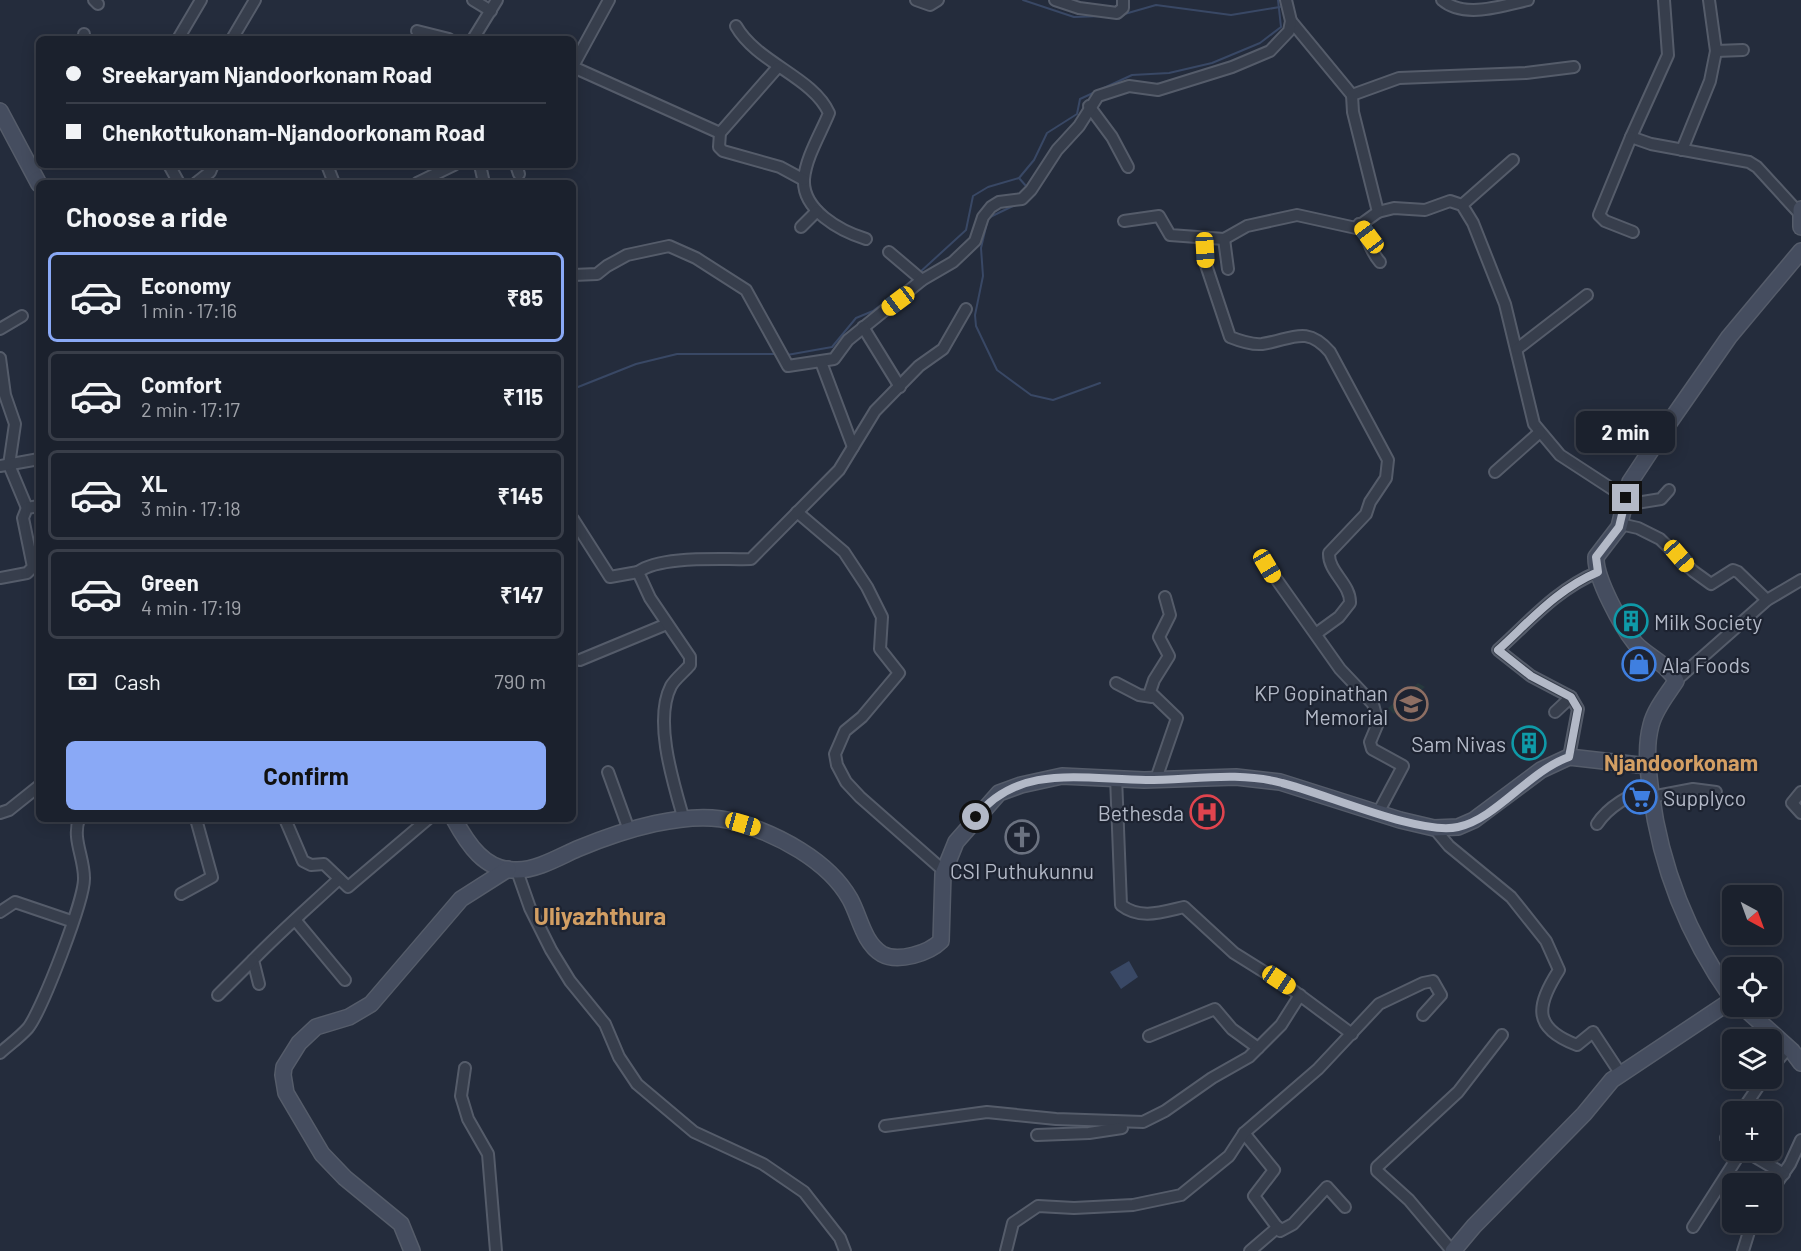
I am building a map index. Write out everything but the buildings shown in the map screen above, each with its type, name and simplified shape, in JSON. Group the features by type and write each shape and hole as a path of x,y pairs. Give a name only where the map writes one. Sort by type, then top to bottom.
{"main road":[{"path":"0,111 34,162 38,180"},
{"path":"1722,984 1712,970 1677,901 1664,863 1651,793 1648,766 1651,725 1676,681 1671,671 1652,659 1634,642 1598,572 1596,557 1620,524 1630,482 1729,337 1801,251"},
{"path":"412,1251 401,1224 345,1178 322,1154 286,1093 284,1067 299,1043 316,1027 349,1017 371,1004 461,899 512,870 629,830 684,820 724,819 761,829 788,841 821,866 850,898 870,942 882,954 895,957 922,952 936,946 941,940 944,871 956,842 999,793 1062,776 1156,779 1236,777 1280,782 1434,828 1458,827 1474,820 1541,770 1569,757 1648,766"},
{"path":"456,822 468,845 481,857 512,870"},
{"path":"1453,1251 1620,1073 1722,1006"},
{"path":"1754,1017 1801,1063"}],"street":[{"path":"180,36 201,0"},
{"path":"234,36 255,0"},
{"path":"473,0 491,11"},
{"path":"475,36 497,0"},
{"path":"576,60 609,0"},
{"path":"916,0 930,4 938,0"},
{"path":"1054,0 1079,9 1117,13 1123,8 1123,0"},
{"path":"1286,0 1292,21 1352,95 1353,112 1378,212"},
{"path":"1442,0 1454,8 1464,9 1485,9 1528,0"},
{"path":"1633,232 1605,221 1599,215 1631,136 1668,55 1664,0"},
{"path":"1682,150 1710,81 1716,51 1709,0"},
{"path":"576,275 597,274 627,255 669,246 696,258 746,290 789,366 834,359 848,340 863,327 922,280 953,262 975,240 983,217 990,207 999,202 1022,199 1031,190 1057,150 1079,126 1089,106 1098,96 1129,86 1158,90 1242,63 1270,51 1281,42 1289,31 1292,21"},
{"path":"736,26 750,46 807,88 829,113 804,180 807,197 817,211 846,233 866,239"},
{"path":"417,31 437,36"},
{"path":"1716,51 1743,50"},
{"path":"576,67 720,133"},
{"path":"778,67 720,133 719,147 723,152 780,167 804,180"},
{"path":"1352,95 1399,78 1526,72 1574,67"},
{"path":"1089,106 1112,136 1128,167"},
{"path":"1631,136 1652,144 1749,162 1756,166 1800,216"},
{"path":"1462,206 1513,160"},
{"path":"200,180 212,168"},
{"path":"423,180 448,168"},
{"path":"1124,221 1159,216 1170,235 1224,239 1247,226 1298,215 1356,228 1378,212 1394,208 1425,210 1450,201 1462,206 1473,223 1505,304 1534,424 1560,455 1625,501 1661,499 1669,490"},
{"path":"801,227 817,211"},
{"path":"1359,224 1369,237 1370,251 1380,262"},
{"path":"1204,238 1205,262 1230,337 1261,344 1285,337 1308,335 1321,342 1330,352 1388,460 1386,478 1370,501 1366,514 1329,553 1329,560 1348,592 1350,603 1340,617 1317,633"},
{"path":"1224,239 1228,269"},
{"path":"889,252 922,280"},
{"path":"1517,349 1587,295"},
{"path":"576,524 610,577 638,572 647,566 663,563 751,559 839,470 875,411 919,366 943,349 966,309"},
{"path":"0,333 0,329 22,315"},
{"path":"863,327 900,387"},
{"path":"0,358 5,394 15,424 5,465 27,508"},
{"path":"821,362 853,447"},
{"path":"1495,472 1540,432"},
{"path":"5,465 36,460"},
{"path":"27,508 36,506"},
{"path":"0,578 27,573 33,567 22,518 27,508"},
{"path":"797,512 844,552 867,587 882,617 880,649 899,673 862,717 845,731 835,753 837,765 846,782 860,797 944,871"},
{"path":"1620,524 1638,528 1660,539 1692,571 1711,584 1733,570 1738,572 1767,600"},
{"path":"1267,566 1281,589 1298,606 1329,653 1377,712 1377,730 1370,742 1372,748 1403,766 1378,813"},
{"path":"638,572 667,624 690,657 690,665 671,687 664,716 666,757 684,820"},
{"path":"1569,757 1578,709 1571,697 1523,670 1498,650 1534,618 1551,599 1581,579 1598,572"},
{"path":"1674,678 1681,676 1767,600 1800,584"},
{"path":"1152,697 1150,687 1169,656 1159,637 1170,615 1165,597"},
{"path":"580,660 667,624"},
{"path":"1116,683 1139,695 1152,697 1177,718 1156,779"},
{"path":"1555,712 1571,697"},
{"path":"608,772 629,830"},
{"path":"1116,777 1121,906 1131,913 1152,915 1184,908 1234,953 1300,995 1352,1034"},
{"path":"0,813 9,810 36,788"},
{"path":"1597,824 1602,816 1630,796 1693,789 1716,792"},
{"path":"1801,792 1792,802 1801,813"},
{"path":"0,1053 27,1028 40,1004 71,921 84,878 77,841 79,822"},
{"path":"181,894 212,877 197,822"},
{"path":"286,822 303,861 311,865 324,864 345,886 352,885 425,822"},
{"path":"1434,828 1449,846 1511,897 1546,941 1559,970 1544,994 1542,1019 1556,1037 1577,1045 1593,1032 1620,1073"},
{"path":"512,870 551,950 570,981 605,1024 619,1057 637,1084 694,1132 763,1164 804,1192 840,1238 845,1251"},
{"path":"218,995 271,939 296,921 339,879"},
{"path":"0,912 15,902 71,921"},
{"path":"296,921 345,980"},
{"path":"253,960 259,984"},
{"path":"1006,1251 1013,1223 1038,1206 1074,1208 1133,1205 1181,1195 1229,1156 1244,1132 1318,1069 1379,1004 1423,983 1433,981 1440,995 1423,1015"},
{"path":"1037,1135 1089,1132 1143,1122 1165,1112 1212,1078 1249,1058 1281,1025 1300,995"},
{"path":"1149,1036 1215,1009 1232,1029 1258,1048"},
{"path":"1453,1251 1409,1200 1377,1171 1377,1167 1458,1092 1502,1035"},
{"path":"1782,1055 1788,1048"},
{"path":"465,1068 461,1096 468,1119 488,1154 496,1251"},
{"path":"885,1126 987,1112 1067,1120 1143,1122"},
{"path":"1244,1132 1274,1170 1254,1196 1280,1231 1293,1224 1327,1187 1345,1207"},
{"path":"1782,1177 1801,1140"},
{"path":"1694,1227 1739,1155 1750,1154 1784,1174"},
{"path":"1250,1251 1278,1227"},
{"path":"1743,1251 1749,1233"}],"shaded area":[{"path":"1418,683 1425,687 1394,714 1388,708"}],"water":[{"path":"1129,961 1138,977 1121,989 1110,972"}],"waterway":[{"path":"1023,0 1074,17 1103,16"},
{"path":"919,273 966,230 973,196 988,187 1019,178 1034,160 1047,133 1077,114 1080,99 1132,75 1169,73 1212,63 1260,43 1281,27 1278,0"},
{"path":"1121,15 1156,5 1231,15 1280,7"},
{"path":"1019,178 1026,186"},
{"path":"1015,205 988,218 981,248 983,276 975,315 976,326 997,370 1031,395 1053,400 1100,383"},
{"path":"787,355 832,347 856,318 873,311 907,285"},
{"path":"576,388 636,364 677,354 779,354"}],"place":[{"name":"Milk Society","path":"1631,621"},
{"name":"Ala Foods","path":"1639,664"},
{"name":"KP Gopinathan Memorial","path":"1411,704"},
{"name":"Sam Nivas","path":"1529,743"},
{"name":"Supplyco","path":"1640,797"},
{"name":"Bethesda","path":"1207,812"},
{"name":"CSI Puthukunnu","path":"1022,837"}],"district":[{"name":"Njandoorkonam","path":"1681,762"},
{"name":"Uliyazhthura","path":"600,915"}],"route":[{"path":"976,817 999,793 1021,785 1062,776 1100,776 1144,780 1236,777 1280,782 1400,820 1434,828 1458,827 1474,820 1500,803 1541,770 1569,757 1578,709 1571,697 1531,676 1498,650 1534,618 1551,599 1581,579 1598,572 1596,557 1619,527 1626,498"}]}
